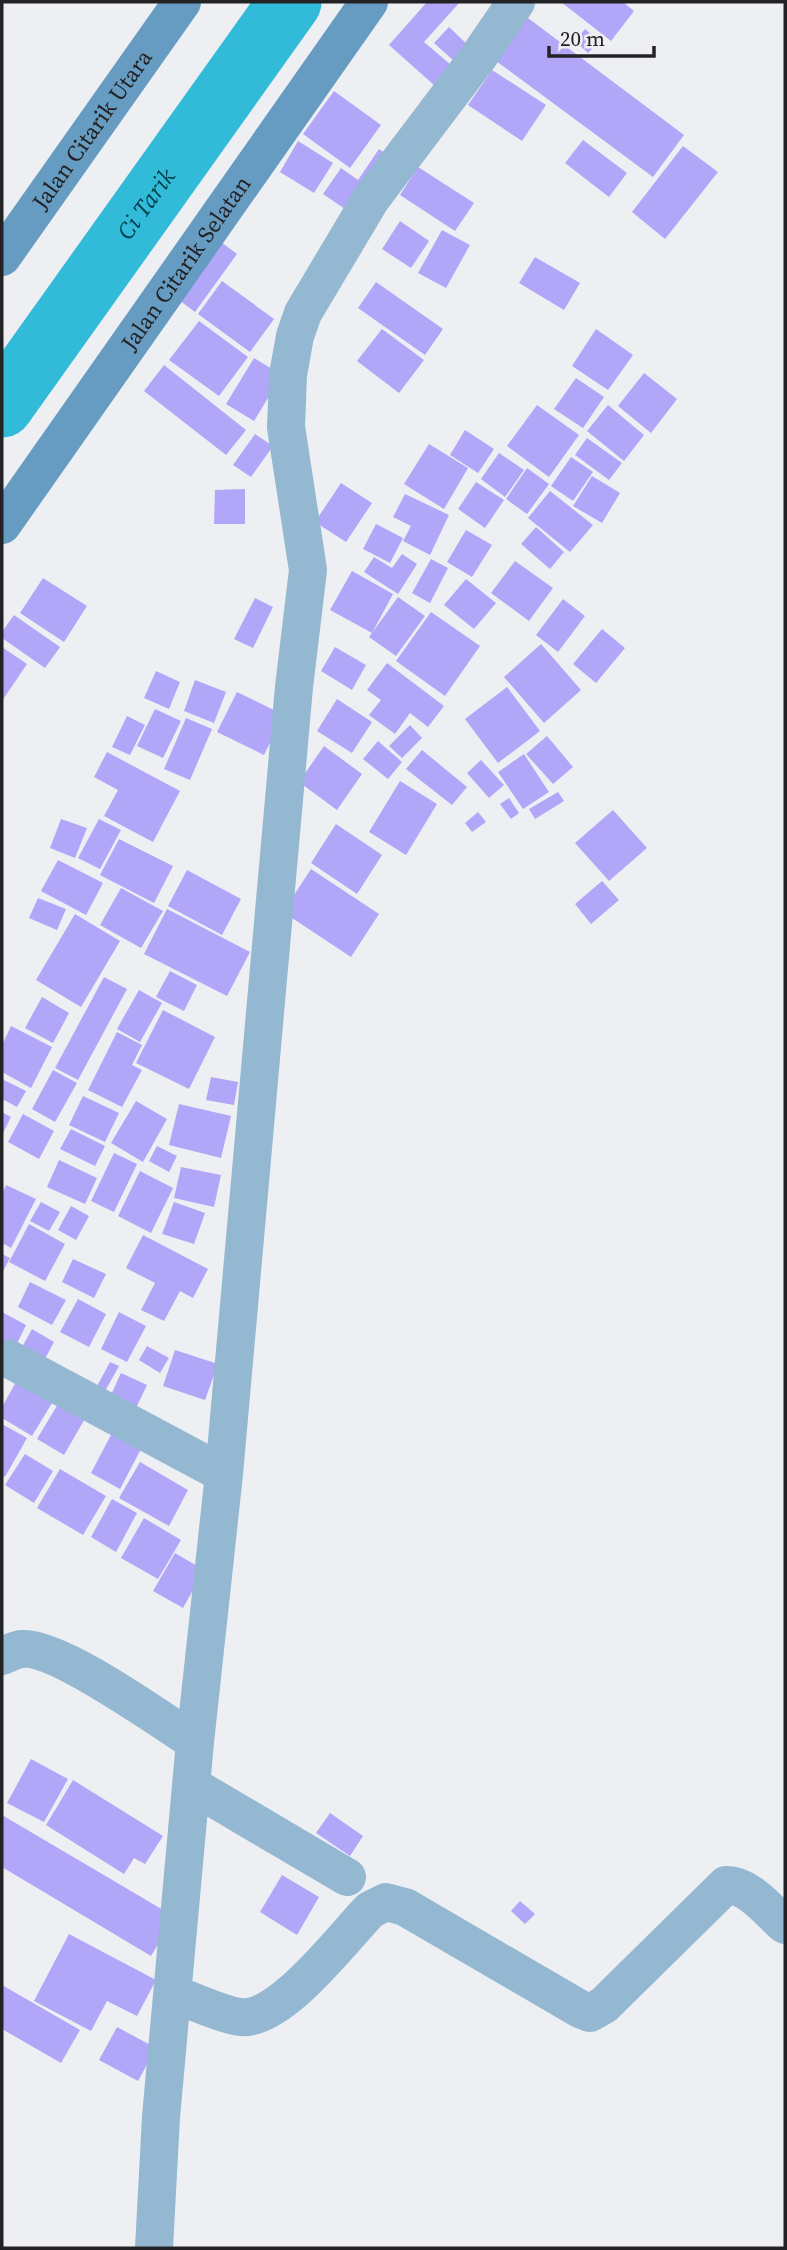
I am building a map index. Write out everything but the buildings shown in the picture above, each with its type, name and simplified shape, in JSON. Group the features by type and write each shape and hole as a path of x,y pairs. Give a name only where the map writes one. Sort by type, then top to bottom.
{"street":[{"name":"Jalan Citarik Utara","path":"2,257 182,2"},
{"name":"Jalan Citarik Selatan","path":"2,525 369,2"},
{"path":"154,2248 161,2117 191,1785 224,1474 294,687 307,587 308,570 286,427 288,375 295,336 303,313 371,199 479,56 516,2"},
{"path":"8,1359 224,1474"},
{"path":"2,1656 22,1648 48,1653 77,1667 195,1742"},
{"path":"191,1785 347,1877"},
{"path":"173,1994 239,2017 264,2013 289,1997 370,1910 386,1902 405,1907 590,2013 604,2005 726,1885 745,1890 785,1925"}],"waterway":[{"name":"Ci Tarik","path":"2,406 290,2"}]}
